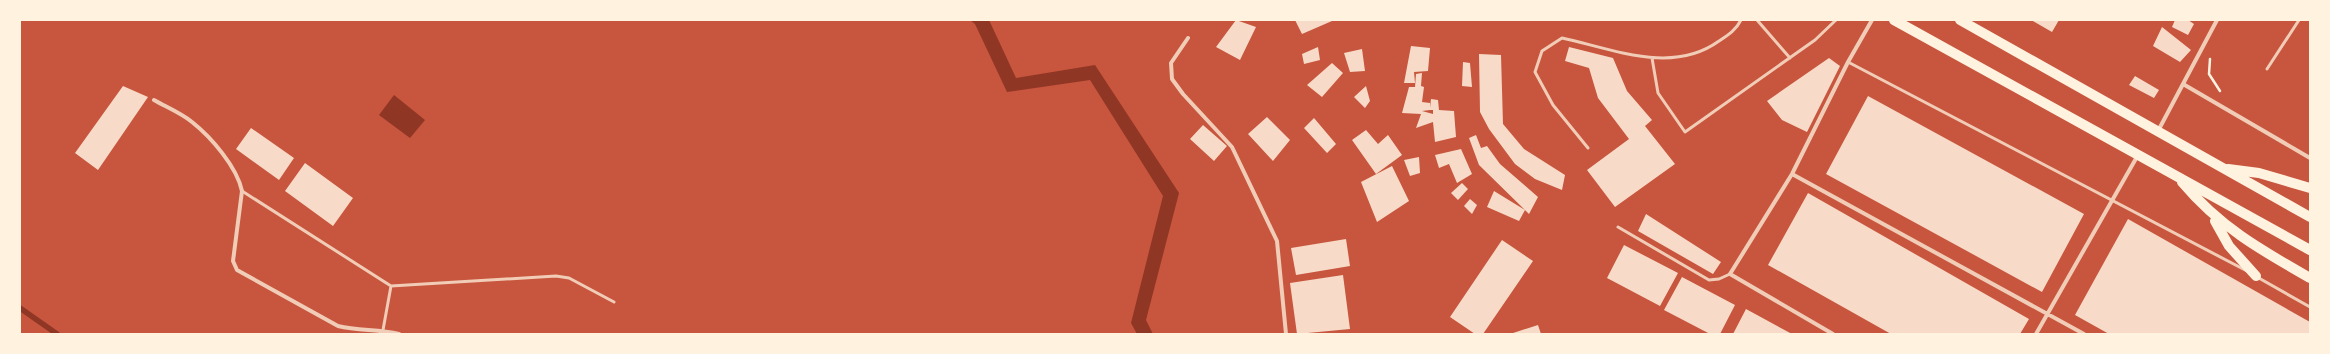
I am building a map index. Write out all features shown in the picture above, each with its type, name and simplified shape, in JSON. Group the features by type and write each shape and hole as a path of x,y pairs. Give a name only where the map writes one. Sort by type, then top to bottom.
{"main road":[{"path":"1894,20 2310,250"},
{"path":"1960,20 2310,217"},
{"path":"2222,168 2259,173 2310,188"},
{"path":"2178,177 2212,214 2241,238 2310,278"},
{"path":"2212,214 2229,246 2256,276"}],"street":[{"path":"1833,334 1730,274 1792,174 1848,62 1872,20"},
{"path":"2157,132 2217,20"},
{"path":"1188,38 1171,63 1172,79 1183,94 1232,147 1277,241 1286,334"},
{"path":"2183,84 2310,158"},
{"path":"154,100 191,121 223,154 240,179 242,191 233,261 237,270 338,326 356,331 383,330 399,334"},
{"path":"2036,334 2049,314 2111,200 2138,155"},
{"path":"1792,174 2084,334"}],"lane":[{"path":"1588,148 1553,105 1534,72 1542,52 1562,38 1652,58 1677,58 1701,52 1731,32 1741,20"},
{"path":"1757,20 1790,58"},
{"path":"1652,58 1658,93 1685,132 1815,40 1836,20"},
{"path":"2267,69 2299,20"},
{"path":"1848,62 2256,276 2310,307"},
{"path":"242,191 391,286 556,276 569,278 614,302"},
{"path":"1618,227 1709,280 1719,280 1730,274"},
{"path":"383,330 391,286"}],"path":[{"path":"2210,56 2209,74 2218,89 2224,93"}],"shaded area":[{"path":"970,20 989,20 1016,78 1095,65 1179,193 1146,320 1153,334 1137,334 1131,323 1163,196 1090,80 1007,92 975,24"},
{"path":"394,95 425,120 410,138 379,115"}],"building":[{"path":"1236,20 1256,27 1240,60 1216,47"},
{"path":"1295,20 1331,20 1332,21 1302,34"},
{"path":"2031,20 2059,20 2052,32"},
{"path":"2175,20 2188,20 2194,24 2188,35 2172,27"},
{"path":"2162,27 2191,50 2180,62 2153,46"},
{"path":"1411,46 1430,48 1428,71 1414,72 1415,83 1404,83"},
{"path":"1318,47 1320,60 1304,64 1302,54"},
{"path":"1569,47 1613,58 1627,91 1652,120 1645,126 1675,164 1615,207 1587,170 1629,139 1598,98 1589,68 1565,61"},
{"path":"1362,49 1365,71 1350,72 1344,53"},
{"path":"1479,54 1501,55 1503,124 1524,149 1565,175 1562,190 1535,179 1515,164 1489,129 1480,112"},
{"path":"1829,58 1840,66 1807,132 1782,120 1767,101"},
{"path":"1463,62 1470,63 1472,87 1462,86"},
{"path":"1332,63 1343,73 1322,97 1307,85"},
{"path":"1422,73 1421,86 1424,87 1422,102 1430,103 1430,108 1431,99 1438,100 1439,110 1454,111 1456,137 1435,142 1433,122 1416,128 1421,114 1402,113 1409,87 1415,87 1416,74","holes":["1430,110 1433,110 1433,114 1422,111"]},
{"path":"2135,76 2159,90 2154,98 2129,85"},
{"path":"123,86 148,97 98,170 75,153"},
{"path":"1366,86 1370,101 1365,108 1354,97"},
{"path":"1868,96 2084,214 2042,292 1826,174"},
{"path":"1267,117 1290,140 1273,161 1248,134"},
{"path":"1314,118 1336,144 1327,153 1304,128"},
{"path":"1203,125 1227,146 1214,161 1190,139"},
{"path":"251,128 294,158 279,180 236,149"},
{"path":"1366,130 1378,144 1388,135 1402,155 1376,174 1352,140"},
{"path":"1476,135 1481,148 1487,146 1500,164 1538,197 1529,214 1479,165 1469,138"},
{"path":"1461,149 1472,174 1457,183 1449,164 1439,168 1435,155"},
{"path":"1419,157 1420,173 1410,176 1404,160"},
{"path":"305,163 353,198 333,226 285,191"},
{"path":"1392,166 1409,201 1377,222 1361,182"},
{"path":"1462,183 1468,189 1458,200 1451,193"},
{"path":"1494,191 1525,210 1519,221 1487,207"},
{"path":"1808,193 2029,319 2020,334 1891,334 1768,265"},
{"path":"1470,199 1477,205 1472,214 1464,206"},
{"path":"1646,214 1721,262 1713,274 1638,231"},
{"path":"2128,219 2310,322 2309,334 2109,334 2075,315"},
{"path":"1346,239 1350,266 1296,275 1291,248"},
{"path":"1502,240 1533,261 1483,334 1475,334 1450,317"},
{"path":"1624,245 1678,273 1660,306 1607,278"},
{"path":"1343,275 1350,329 1297,334 1290,283"},
{"path":"1682,277 1735,305 1720,334 1710,334 1664,310"},
{"path":"1746,309 1792,334 1733,334"},
{"path":"1538,325 1541,334 1510,334"}],"waterway":[{"path":"20,308 57,334"}]}
